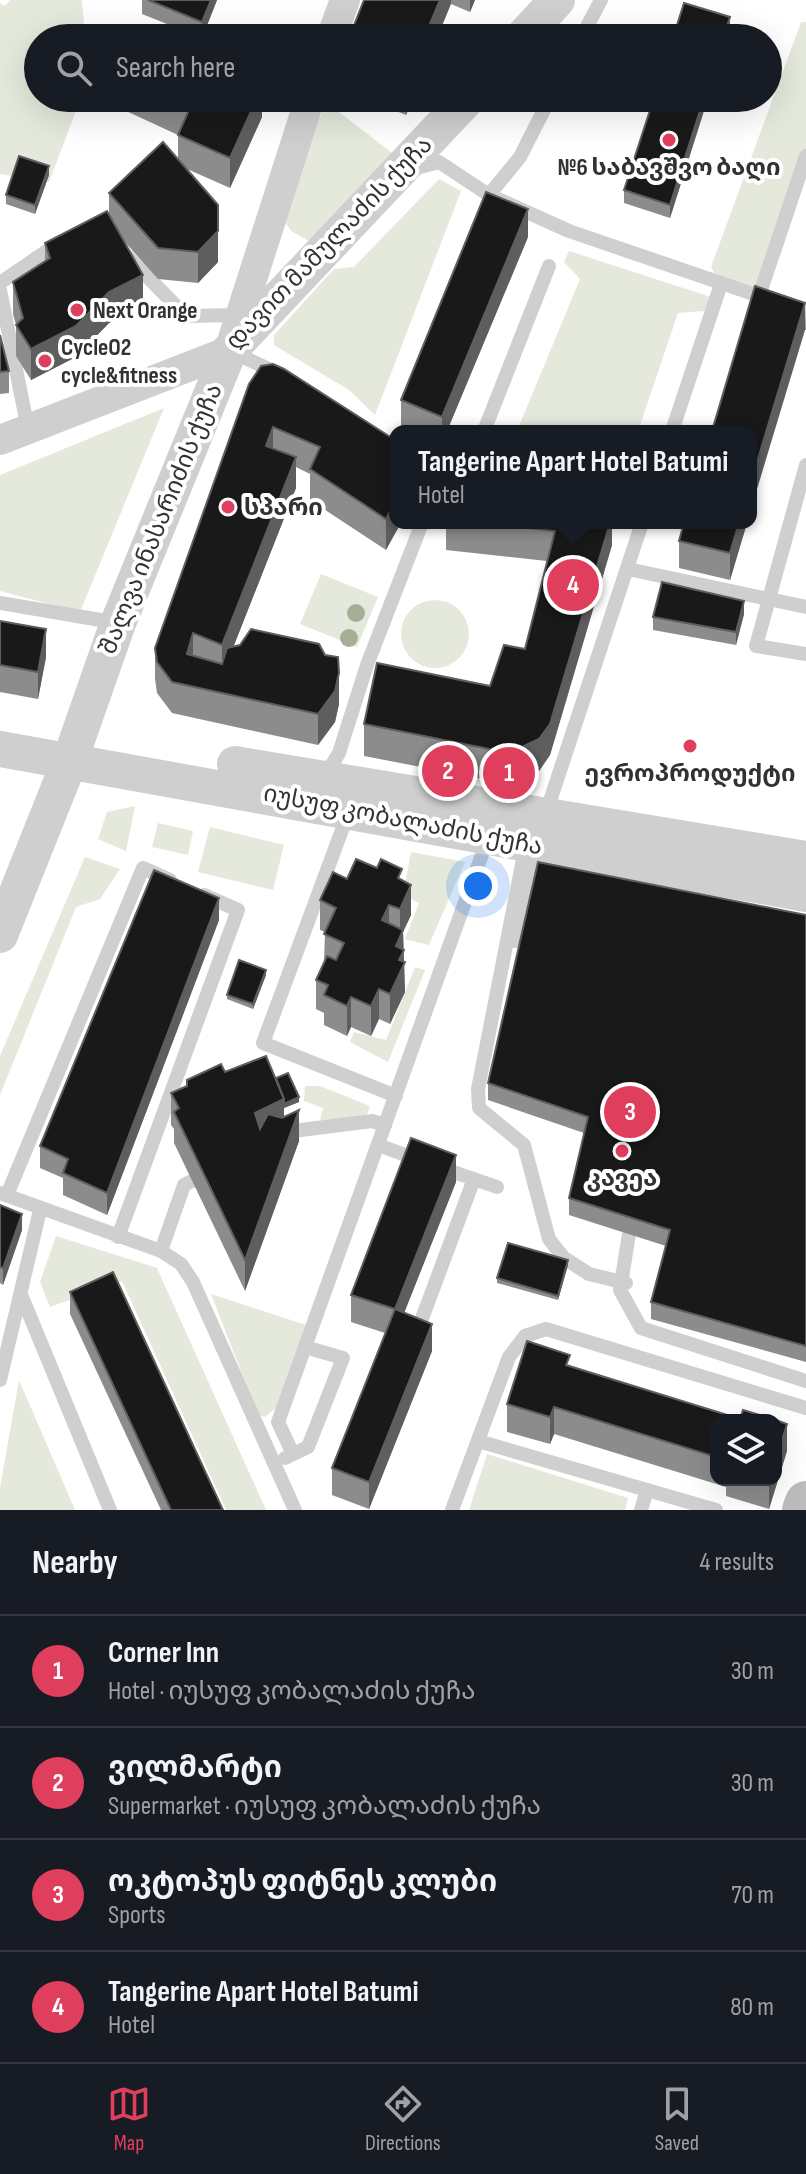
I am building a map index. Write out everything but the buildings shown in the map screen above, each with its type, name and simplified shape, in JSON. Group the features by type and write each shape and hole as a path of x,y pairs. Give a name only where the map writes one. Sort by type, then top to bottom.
{"main road":[{"path":"803,1510 806,1502"}],"street":[{"path":"336,24 345,0"},
{"path":"535,24 557,0"},
{"name":"შალვა ინასარიძის ქუჩა","path":"0,935 73,750 118,623 229,351 306,112"},
{"name":"დავით მამულაძის ქუჩა","path":"14,435 229,351 455,112"},
{"name":"იუსუფ კობალაძის ქუჩა","path":"0,727 73,750 350,810 489,836 536,835 806,859"},
{"name":"იუსუფ კობალაძის ქუჩა","path":"0,749 73,750 323,779 536,835 806,894"}],"lane":[{"path":"588,24 601,0"},
{"path":"489,195 520,157 543,112"},
{"path":"401,172 439,162 489,195 569,231 759,296 806,156"},
{"path":"0,283 79,229"},
{"path":"113,241 186,316 241,315"},
{"path":"486,425 549,266"},
{"path":"674,425 721,284"},
{"path":"0,290 14,435"},
{"path":"229,351 266,365 292,381"},
{"path":"806,465 756,646 806,654"},
{"path":"323,779 339,753 367,665 420,529"},
{"path":"634,529 637,540"},
{"path":"640,529 536,835 478,1089 479,1108 524,1145 549,1239 564,1258 589,1274 622,1282 646,1322 806,1373"},
{"path":"628,569 769,602 806,607"},
{"path":"0,603 118,623"},
{"path":"350,810 263,1043 396,1096"},
{"path":"271,1456 278,1422 489,836"},
{"path":"118,1237 238,910 143,868 3,1194 40,1210 118,1237 161,1251 181,1264 193,1282 295,1510"},
{"path":"269,1143 293,1131 372,1121 385,1125"},
{"path":"378,1145 497,1187"},
{"path":"417,1332 474,1179"},
{"path":"161,1251 184,1185 192,1181"},
{"path":"0,1380 22,1297 40,1210"},
{"path":"634,1235 620,1290 641,1328 806,1381"},
{"path":"22,1297 110,1510"},
{"path":"452,1510 509,1357 525,1336 546,1329 806,1408"},
{"path":"271,1456 293,1454 308,1447 343,1358 305,1347"},
{"path":"278,1422 293,1454"},
{"path":"478,1441 647,1490 692,1507 716,1510"},
{"path":"641,1510 647,1490"}],"shaded area":[{"path":"10,0 82,0 84,24 24,24 24,112 76,112 49,182 0,174 0,3 5,6"},
{"path":"801,22 806,22 806,156 759,296 721,284 711,267 768,112 782,112 782,74"},
{"path":"322,112 339,112 392,153 311,242 291,231 281,216"},
{"path":"439,179 461,191 375,415 349,390 274,345 274,335 334,269 354,267"},
{"path":"569,251 711,297 705,311 678,313 640,425 519,425 580,279 564,262"},
{"path":"164,408 80,612 0,591 0,475"},
{"path":"321,574 378,597 357,647 300,624"},
{"path":"435,600 459,610 469,634 459,658 435,668 411,658 401,634 411,610"},
{"path":"135,806 126,851 98,839 107,812"},
{"path":"158,823 193,831 188,855 152,847"},
{"path":"210,827 284,845 273,890 198,872"},
{"path":"411,852 465,862 429,945 405,939 419,903 403,895"},
{"path":"85,857 120,869 100,899 76,907 0,1095 0,1056"},
{"path":"415,967 425,970 388,1062 350,1042 354,1032 386,1040"},
{"path":"305,1086 320,1086 370,1106 366,1117 320,1120 323,1108 304,1101"},
{"path":"56,1236 157,1268 266,1510 226,1510 122,1281 50,1307 40,1282"},
{"path":"211,1294 306,1325 277,1407 265,1417 258,1415"},
{"path":"19,1380 75,1510 0,1510 0,1488"},
{"path":"487,1454 628,1498 625,1510 469,1510"}],"place":[{"name":"№6 საბავშვო ბაღი","path":"669,140"},
{"name":"Next Orange","path":"77,310"},
{"name":"CycleO2 cycle&fitness","path":"45,361"},
{"name":"სპარი","path":"228,507"},
{"name":"Tangerine Apart Hotel Batumi","path":"573,585"},
{"name":"ევროპროდუქტი","path":"690,746"},
{"name":"ვილმარტი","path":"448,771"},
{"name":"Corner Inn","path":"509,773"},
{"name":"ოკტოპუს ფიტნეს კლუბი","path":"630,1112"},
{"name":"კავეა","path":"622,1151"}]}
